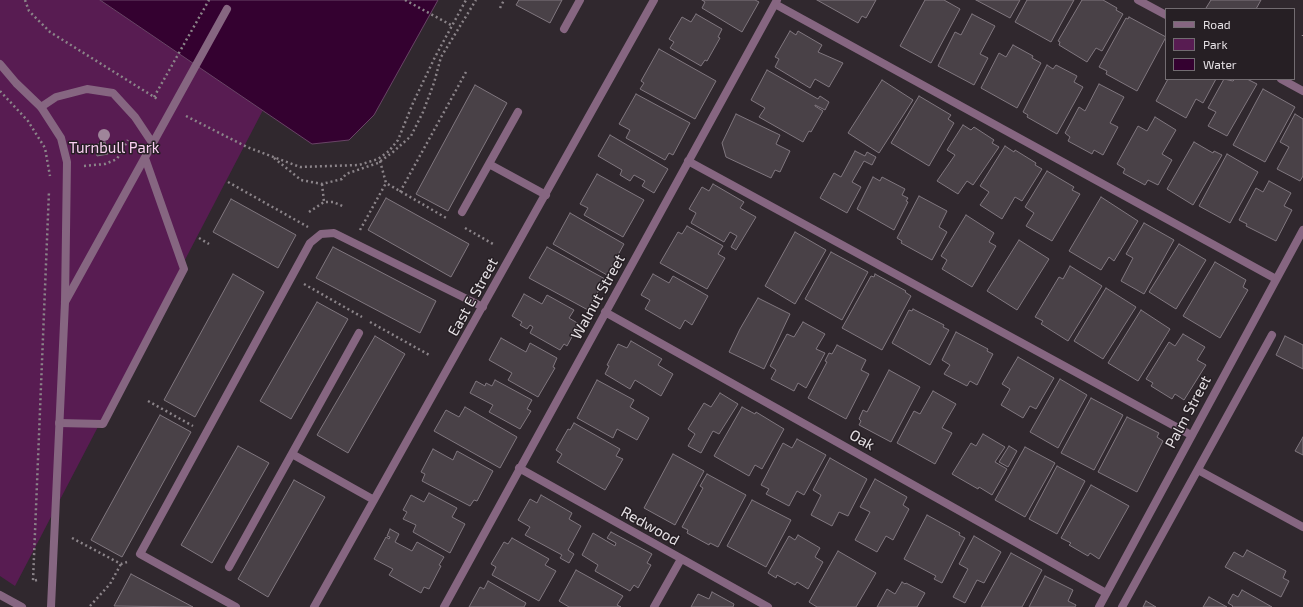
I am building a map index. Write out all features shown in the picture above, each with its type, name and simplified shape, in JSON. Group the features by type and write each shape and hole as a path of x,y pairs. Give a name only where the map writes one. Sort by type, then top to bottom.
{"street":[{"path":"564,29 580,0"},
{"name":"East E Street","path":"314,607 546,196 654,0"},
{"path":"1138,0 1165,14"},
{"path":"776,2 1276,279"},
{"name":"Walnut Street","path":"444,607 776,2"},
{"path":"65,302 227,9"},
{"path":"0,64 16,83 41,107 62,138 67,162 65,302 51,607"},
{"path":"1283,80 1303,91"},
{"path":"41,107 56,97 87,89 113,93 135,117 153,144"},
{"path":"462,212 518,112"},
{"path":"59,423 103,424 184,269 145,158"},
{"path":"688,161 1192,435"},
{"path":"489,164 546,196"},
{"name":"Palm Street","path":"1099,607 1303,230"},
{"path":"236,607 140,554 310,243 321,234 334,233 483,307"},
{"name":"Oak","path":"605,312 1106,593"},
{"path":"229,567 359,333"},
{"path":"1122,607 1272,336"},
{"path":"292,454 374,500"},
{"name":"Redwood","path":"519,468 768,607"},
{"path":"1198,470 1303,527"},
{"path":"654,607 681,559"},
{"path":"0,595 22,607"}],"path":[{"path":"25,0 29,10 50,32 156,98 209,0"},
{"path":"405,0 452,25"},
{"path":"185,115 247,147 300,168 359,165 379,160 398,140 413,103 466,0"},
{"path":"271,156 301,180 322,184 342,179 346,174 379,160 411,136 431,90 441,57 476,0"},
{"path":"500,8 504,0"},
{"path":"400,192 466,72"},
{"path":"0,91 28,121 46,148 50,176"},
{"path":"84,166 105,164 117,159 128,140"},
{"path":"379,160 386,183 453,221"},
{"path":"228,182 306,225 309,229"},
{"path":"360,230 386,183"},
{"path":"33,581 50,184"},
{"path":"322,184 324,202"},
{"path":"310,212 324,202 333,202 345,207"},
{"path":"460,225 493,244"},
{"path":"198,238 209,244"},
{"path":"148,401 195,427"},
{"path":"72,538 121,564"},
{"path":"90,606 110,584 121,564 127,562"}],"green space":[{"name":"Turnbull Park","path":"0,0 100,0 263,110 15,586 0,576"}],"water":[{"path":"100,0 438,0 374,115 349,140 312,144"}],"building":[{"path":"519,0 562,0 550,23 516,5"},
{"path":"702,0 755,0 759,2 742,32 702,8 705,2"},
{"path":"817,0 876,0 866,18 862,16 858,23"},
{"path":"925,0 944,0 960,9 931,63 900,46"},
{"path":"976,0 1020,0 1010,18"},
{"path":"1027,0 1074,0 1051,42 1015,22"},
{"path":"1082,0 1103,0 1117,8 1116,10 1123,14 1102,51 1096,48 1087,62 1059,45 1060,42 1058,41"},
{"path":"1211,0 1261,0 1257,8 1206,8"},
{"path":"696,14 722,29 718,37 720,38 707,61 705,60 701,66 670,48 674,42 669,39 682,17 691,22"},
{"path":"972,14 995,26 980,54 988,58 974,85 938,66 955,32 961,35"},
{"path":"1129,17 1165,36 1137,91 1106,74 1107,71 1099,67 1126,18 1128,19"},
{"path":"790,31 796,35 798,31 822,45 818,52 843,63 829,87 815,79 810,88 775,67 779,59 775,57"},
{"path":"1013,45 1033,56 1032,58 1041,63 1017,108 981,88 999,53 1006,57"},
{"path":"659,49 716,81 695,119 640,89 644,83 641,81"},
{"path":"1047,65 1053,69 1056,65 1077,76 1074,82 1083,87 1057,134 1027,117 1028,115 1023,112"},
{"path":"767,70 818,99 820,96 829,102 825,110 815,105 823,111 811,132 809,131 803,142 759,117 765,108 751,100"},
{"path":"882,80 913,100 879,153 848,133"},
{"path":"1167,80 1215,80 1203,103 1196,99 1186,118 1156,101"},
{"path":"1223,80 1249,80 1257,84 1227,136 1208,126 1216,112 1208,108"},
{"path":"1099,84 1124,97 1110,123 1118,127 1103,155 1094,150 1092,154 1068,141 1070,137 1065,133 1079,107 1085,111"},
{"path":"475,85 507,103 448,211 416,194"},
{"path":"1263,89 1295,107 1265,162 1233,145"},
{"path":"636,94 690,123 673,155 669,153 665,160 626,138 630,130 619,124"},
{"path":"919,96 951,115 948,119 954,123 929,166 891,143"},
{"path":"736,114 780,135 776,144 790,151 780,172 775,170 771,178 726,157 722,143"},
{"path":"1295,114 1303,119 1303,176 1300,181 1277,169 1289,147 1280,142"},
{"path":"1155,117 1176,130 1162,154 1172,160 1158,185 1148,180 1145,185 1123,173 1125,169 1117,164 1138,126 1147,131"},
{"path":"963,125 971,130 974,127 994,140 992,143 999,147 973,185 967,181 958,194 937,181 955,155 947,150"},
{"path":"610,135 668,169 654,193 642,186 645,181 634,175 630,181 620,175 622,170 598,156"},
{"path":"105,142 108,154 97,156 95,145"},
{"path":"1194,142 1213,153 1214,151 1222,155 1193,205 1167,189"},
{"path":"1005,146 1014,152 1015,150 1036,163 1035,165 1042,169 1022,201 1015,197 1002,219 980,205 989,192 980,186"},
{"path":"855,151 865,156 867,152 876,157 872,165 864,161 852,182 861,187 847,213 820,198 834,173 841,177"},
{"path":"1227,154 1258,172 1230,223 1199,206"},
{"path":"1047,171 1074,187 1072,190 1080,194 1052,241 1026,226 1034,213 1025,207"},
{"path":"597,174 644,200 623,237 584,215 588,208 580,204"},
{"path":"873,177 880,181 882,177 905,189 902,195 908,198 906,201 908,202 894,230 857,209"},
{"path":"1269,181 1291,193 1284,206 1292,210 1276,241 1246,226 1247,224 1239,220 1256,188 1263,192"},
{"path":"713,184 744,202 740,208 756,217 736,250 731,247 737,236 730,232 724,242 691,223 696,213 689,209 702,187 709,191"},
{"path":"919,196 947,211 939,227 947,232 932,260 901,243 902,241 897,238"},
{"path":"1101,197 1138,221 1114,261 1109,257 1101,270 1069,251"},
{"path":"386,198 469,244 451,277 368,230"},
{"path":"231,199 296,235 278,268 213,232"},
{"path":"570,213 624,244 607,275 553,244"},
{"path":"966,215 994,233 989,242 996,246 972,287 942,269 947,260 941,256"},
{"path":"1144,223 1174,240 1144,294 1121,281 1133,258 1126,254"},
{"path":"687,226 723,246 718,254 725,258 707,289 660,263 678,232 682,234"},
{"path":"795,232 826,250 795,304 765,286"},
{"path":"1019,240 1049,259 1017,310 987,291"},
{"path":"1179,244 1206,260 1176,309 1149,292"},
{"path":"333,247 436,301 420,333 316,278"},
{"path":"547,247 605,279 588,310 529,278"},
{"path":"831,252 868,272 842,320 805,299"},
{"path":"1215,262 1246,280 1243,287 1248,290 1220,338 1183,316"},
{"path":"1070,266 1102,286 1068,341 1041,324 1043,321 1035,317 1059,277 1063,279"},
{"path":"233,274 264,292 195,417 164,400"},
{"path":"653,274 669,283 673,276 708,296 692,325 685,320 680,329 645,309 650,300 641,295"},
{"path":"875,274 906,291 905,292 911,296 882,350 842,328 871,276 874,277"},
{"path":"1106,288 1136,307 1103,359 1074,341"},
{"path":"524,294 542,304 547,295 574,310 569,318 579,324 567,346 564,344 560,350 530,333 533,327 530,325 527,329 520,325 522,322 512,316"},
{"path":"758,298 790,314 764,369 729,352"},
{"path":"317,302 348,319 291,419 260,401"},
{"path":"913,309 944,325 943,327 949,330 930,365 892,343 909,310 912,311"},
{"path":"1141,310 1170,329 1138,381 1108,363"},
{"path":"803,322 825,334 816,349 825,353 806,388 798,383 794,391 771,379 776,370 770,366 787,334 794,337"},
{"path":"956,332 988,349 987,351 993,354 977,385 970,381 967,386 944,374 950,365 942,360"},
{"path":"1183,334 1205,347 1197,360 1206,365 1184,400 1175,394 1172,399 1151,386 1153,383 1146,379 1169,342 1175,346"},
{"path":"375,336 405,354 348,453 317,435"},
{"path":"1285,336 1303,345 1303,369 1276,355"},
{"path":"501,338 526,352 530,343 557,358 553,367 555,368 538,397 508,380 512,373 489,360"},
{"path":"631,341 662,359 658,365 673,374 661,396 635,380 630,389 605,374 609,366 607,365 618,344 627,348"},
{"path":"837,345 866,360 861,370 869,374 846,419 808,398 827,362 825,361 829,353 832,354"},
{"path":"1018,357 1054,378 1036,409 1030,406 1023,418 1001,405 1010,389 1002,384"},
{"path":"889,370 920,387 891,442 859,425 861,421 859,419 863,410 867,412"},
{"path":"1060,379 1087,395 1058,448 1030,432"},
{"path":"495,380 532,400 527,409 531,411 520,429 489,412 493,405 470,393 476,381 485,386 486,383 492,386"},
{"path":"597,380 634,400 630,407 649,418 637,440 617,429 613,438 577,418"},
{"path":"933,391 956,404 942,428 952,433 935,464 897,443 914,411 920,414"},
{"path":"720,393 738,404 719,434 713,431 701,453 688,446 695,434 688,429 704,403 711,407"},
{"path":"1091,398 1123,415 1094,470 1061,453"},
{"path":"465,407 517,437 500,468 434,431 446,410 459,417"},
{"path":"742,407 755,414 756,412 784,429 762,469 755,465 749,476 714,456"},
{"path":"160,415 191,432 122,557 91,540"},
{"path":"1127,417 1159,433 1157,437 1163,441 1137,492 1098,472"},
{"path":"574,423 620,449 616,456 623,459 605,490 557,462 562,454 556,450 568,429 570,430"},
{"path":"983,434 1005,447 995,462 1007,469 992,495 952,474 971,443 976,446"},
{"path":"1303,437 1303,455 1295,451"},
{"path":"797,439 826,455 804,495 797,491 789,506 766,494 769,489 761,485 783,443 792,448"},
{"path":"238,446 269,463 212,563 181,545"},
{"path":"1009,446 1017,451 1008,467 999,462"},
{"path":"1025,447 1055,463 1025,517 995,500"},
{"path":"433,449 453,460 457,451 493,471 477,501 474,500 470,506 422,481 425,474 421,472"},
{"path":"673,454 704,471 675,525 644,508"},
{"path":"830,458 867,479 848,516 839,512 832,526 811,515 821,495 813,490"},
{"path":"1057,466 1085,481 1057,534 1029,519"},
{"path":"707,474 746,495 718,547 710,543 709,545 687,533 688,530 682,527 703,488 700,486"},
{"path":"875,479 907,497 903,505 909,509 893,540 886,536 877,552 855,540 870,512 860,507"},
{"path":"294,480 325,497 268,597 238,579"},
{"path":"1091,485 1129,506 1099,559 1090,553 1088,556 1069,545 1071,543 1061,538"},
{"path":"429,493 457,508 452,517 465,524 450,553 413,532 416,525 403,519 407,512 403,510 411,495 424,502"},
{"path":"541,495 572,513 569,519 581,526 568,550 574,554 569,563 560,558 562,555 525,535 530,527 518,520 530,499 537,503"},
{"path":"752,500 791,520 766,567 727,546"},
{"path":"927,515 960,533 959,535 965,538 942,583 934,579 936,576 904,559"},
{"path":"390,529 399,534 395,542 412,551 417,542 444,557 429,589 424,587 421,593 389,575 393,569 374,559 386,537 389,539 390,537 387,536"},
{"path":"611,532 652,554 647,563 651,565 638,588 634,585 630,591 595,571 598,565 582,555 593,533 615,546 616,543 607,538"},
{"path":"798,535 820,548 815,557 823,562 808,589 797,582 795,585 777,575 776,578 768,573 789,536 795,540"},
{"path":"974,536 1001,552 984,583 977,580 965,603 953,597 968,569 959,564"},
{"path":"512,538 549,559 545,565 556,571 539,601 492,575 496,567 491,564 504,542 508,544"},
{"path":"1247,550 1286,571 1283,578 1289,581 1281,597 1225,567 1234,552 1243,557"},
{"path":"838,551 876,573 856,607 817,607 809,602"},
{"path":"1011,553 1042,570 1022,607 981,607"},
{"path":"576,570 623,596 617,605 621,607 569,607 559,601"},
{"path":"131,574 193,607 114,606"},
{"path":"1045,576 1073,590 1068,601 1076,605 1075,607 1029,607"},
{"path":"488,581 526,603 524,607 469,607 480,587 484,589"},
{"path":"902,582 925,593 917,607 877,607 887,589 895,594"},
{"path":"1242,590 1272,607 1232,607 1233,606 1228,603 1233,594 1238,597"},
{"path":"712,592 734,604 733,607 691,607 698,594 709,599"},
{"path":"1209,597 1227,607 1203,607"},
{"path":"1146,601 1156,607 1143,607"}]}
